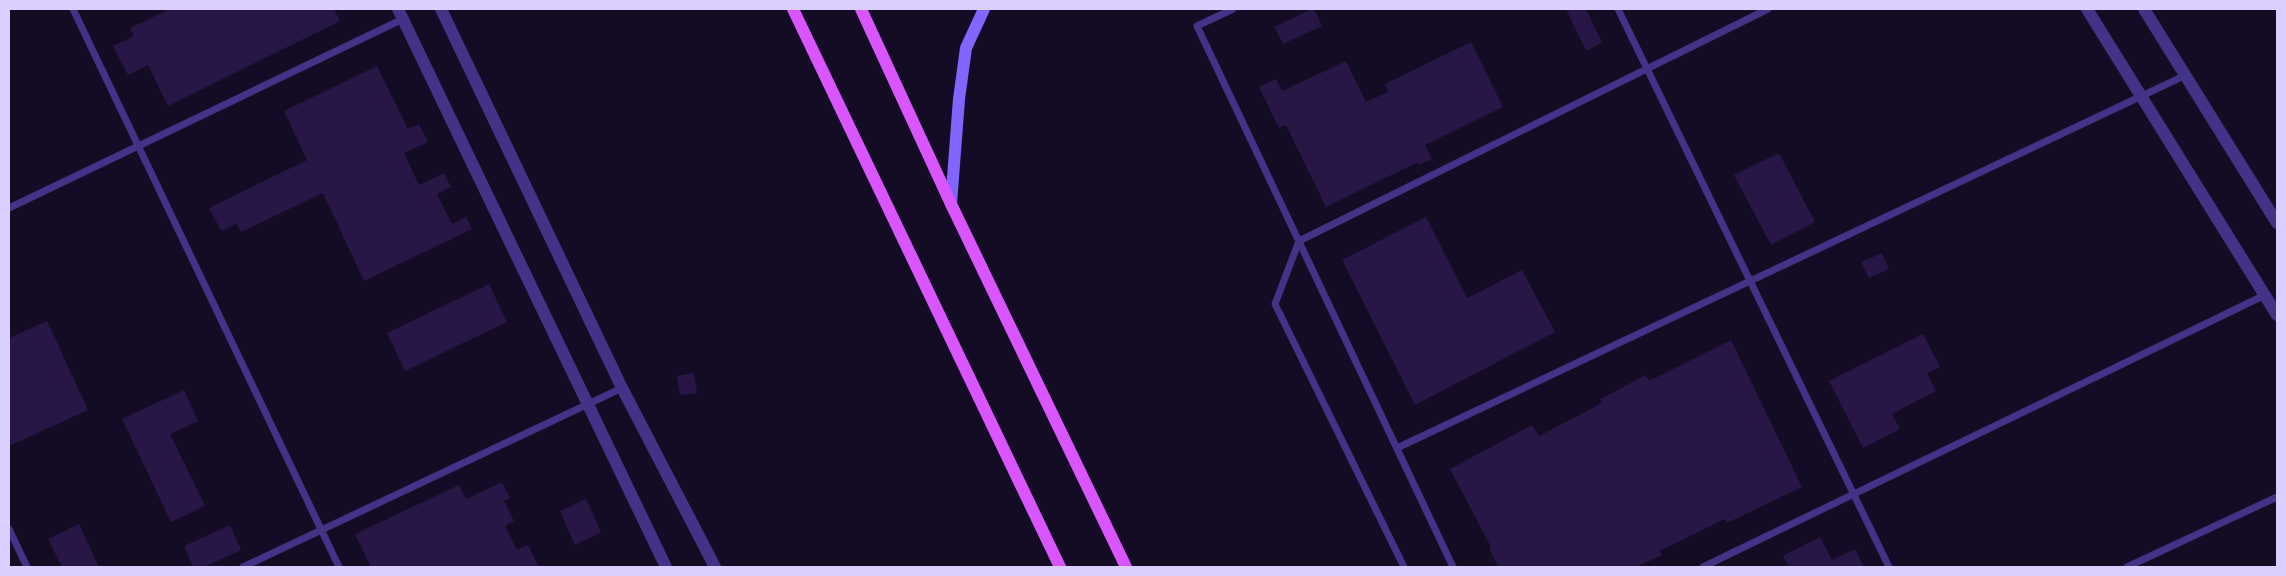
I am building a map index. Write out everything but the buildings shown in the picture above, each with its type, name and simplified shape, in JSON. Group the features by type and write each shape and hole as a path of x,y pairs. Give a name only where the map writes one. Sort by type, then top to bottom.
{"main road":[{"path":"793,9 1060,567"},
{"path":"861,9 951,204 1126,567"},
{"path":"951,204 959,99 966,48 984,9"}],"street":[{"path":"441,9 622,388 715,567"},
{"path":"2088,9 2277,315"},
{"path":"2144,9 2277,223"},
{"path":"401,14 666,567"}],"lane":[{"path":"73,9 339,567"},
{"path":"1233,9 1197,26 1453,567"},
{"path":"1618,9 1889,567"},
{"path":"1404,567 1275,304 1299,241 1768,9"},
{"path":"9,208 138,146 401,14"},
{"path":"1397,448 2186,75"},
{"path":"1703,567 2265,296"},
{"path":"243,567 622,388"},
{"path":"2126,567 2277,497"},
{"path":"9,530 27,567"}]}
